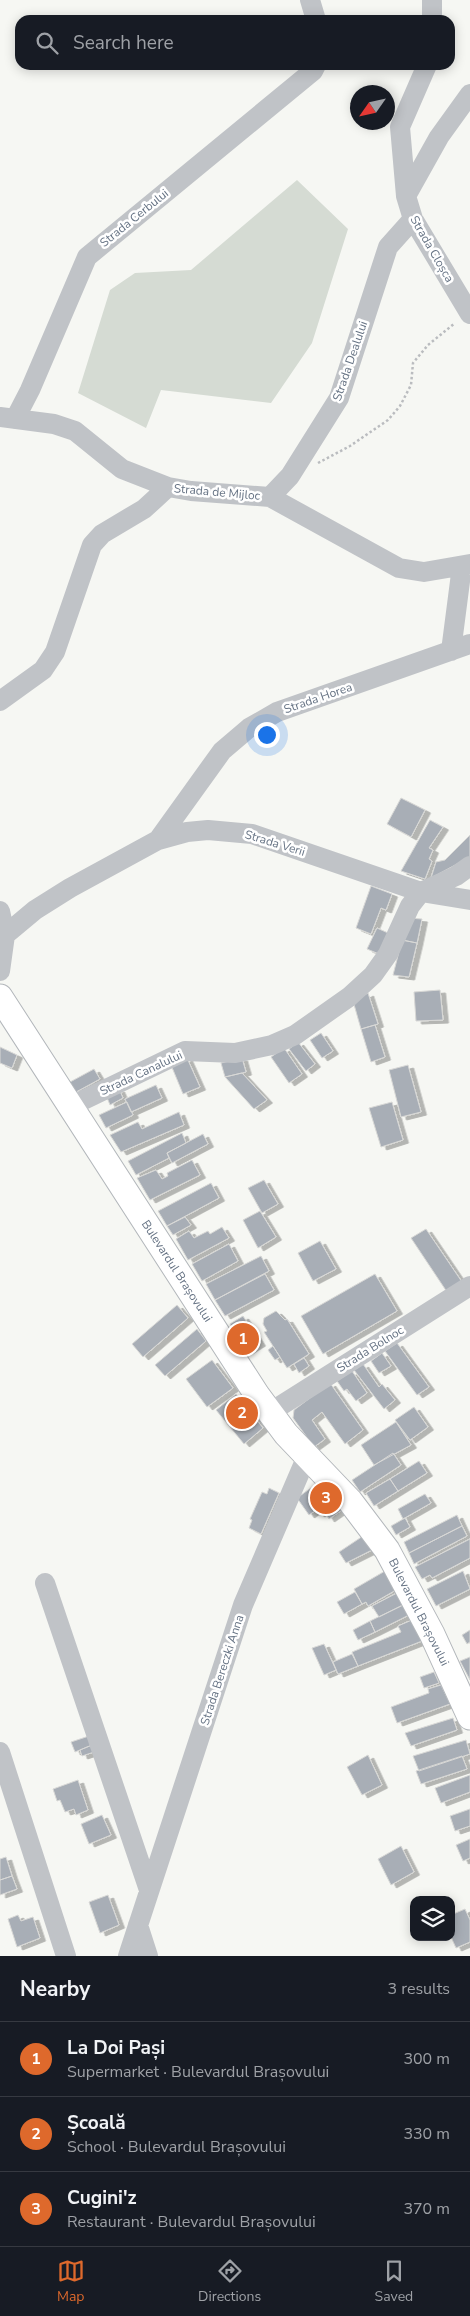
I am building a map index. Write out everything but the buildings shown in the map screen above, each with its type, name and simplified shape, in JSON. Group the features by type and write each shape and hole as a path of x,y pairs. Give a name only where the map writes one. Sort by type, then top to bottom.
{"main road":[{"name":"Bulevardul Brașovului","path":"0,997 270,1413 286,1434 350,1501 387,1550 432,1634 470,1717"}],"street":[{"path":"310,0 314,15"},
{"path":"432,0 432,15"},
{"name":"Strada Cerbului","path":"8,418 30,390 87,257 314,70"},
{"name":"Strada Cloșca","path":"424,70 400,127 406,196 413,219 469,313"},
{"path":"406,196 439,137 470,94"},
{"name":"Strada Dealului","path":"270,497 290,476 339,398 388,247 413,219"},
{"name":"Strada Cerbului","path":"8,418 54,424 75,431 122,469 168,487"},
{"name":"Strada de Mijloc","path":"0,701 43,670 55,652 92,545 102,534 144,510 168,487 191,491 270,497 400,568 424,572 466,565"},
{"path":"451,651 466,565"},
{"name":"Strada Horea","path":"158,840 222,751 249,728 277,712 470,644"},
{"name":"Strada Verii","path":"5,935 35,910 70,888 158,840 187,832 208,830 252,834 421,892"},
{"path":"421,892 456,876 470,866"},
{"path":"421,892 470,900"},
{"name":"Strada Canalului","path":"71,1106 185,1051 236,1053 272,1045 296,1035 349,997 373,975 388,954 410,906 421,892"},
{"path":"0,910 5,935 0,972"},
{"name":"Strada Bolnoc","path":"270,1413 470,1286"},
{"name":"Strada Bereczki Anna","path":"128,1956 243,1605 307,1456"},
{"path":"45,1583 149,1890"},
{"path":"0,1752 66,1956"},
{"path":"138,1925 148,1956"}],"path":[{"path":"290,476 350,446 388,420 400,406 411,385 413,363 428,345 469,313"}],"shaded area":[{"path":"297,180 348,229 312,343 271,403 161,390 146,428 78,393 110,290 135,273 191,270"}],"place":[{"name":"La Doi Pași","path":"243,1339"},
{"name":"Școală","path":"242,1413"},
{"name":"Cugini'z","path":"326,1498"}]}
